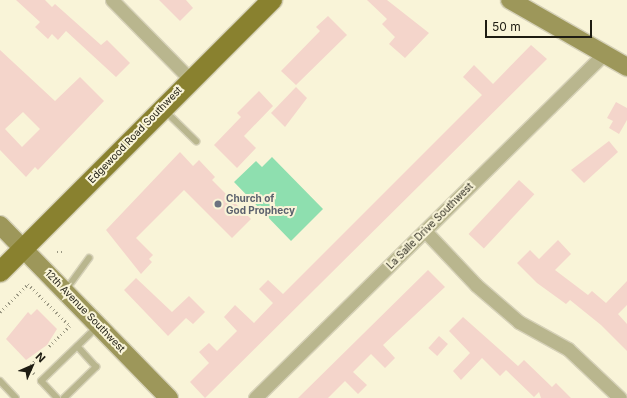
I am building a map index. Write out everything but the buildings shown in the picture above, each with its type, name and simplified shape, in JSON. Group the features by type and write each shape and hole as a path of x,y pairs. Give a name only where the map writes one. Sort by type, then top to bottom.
{"main road":[{"name":"Edgewood Road Southwest","path":"0,272 190,79 272,0"}],"street":[{"path":"112,0 190,79"},
{"path":"510,0 627,67"},
{"name":"La Salle Drive Southwest","path":"255,398 604,54"},
{"name":"12th Avenue Southwest","path":"0,225 169,398"},
{"path":"425,231 476,285 519,322 568,349 620,398"}],"lane":[{"path":"162,108 196,141"},
{"path":"65,291 89,258"},
{"path":"57,398 41,381 98,326"},
{"path":"64,398 96,367 77,346"},
{"path":"0,382 16,398"}],"path":[{"path":"57,252 64,252"},
{"path":"0,312 28,284 70,326 49,347"},
{"path":"41,381 28,368 42,353"}],"green space":[{"path":"272,157 323,209 291,241 234,182 256,161 262,167"}],"place":[{"name":"Church of God Prophecy","path":"218,204"}]}
